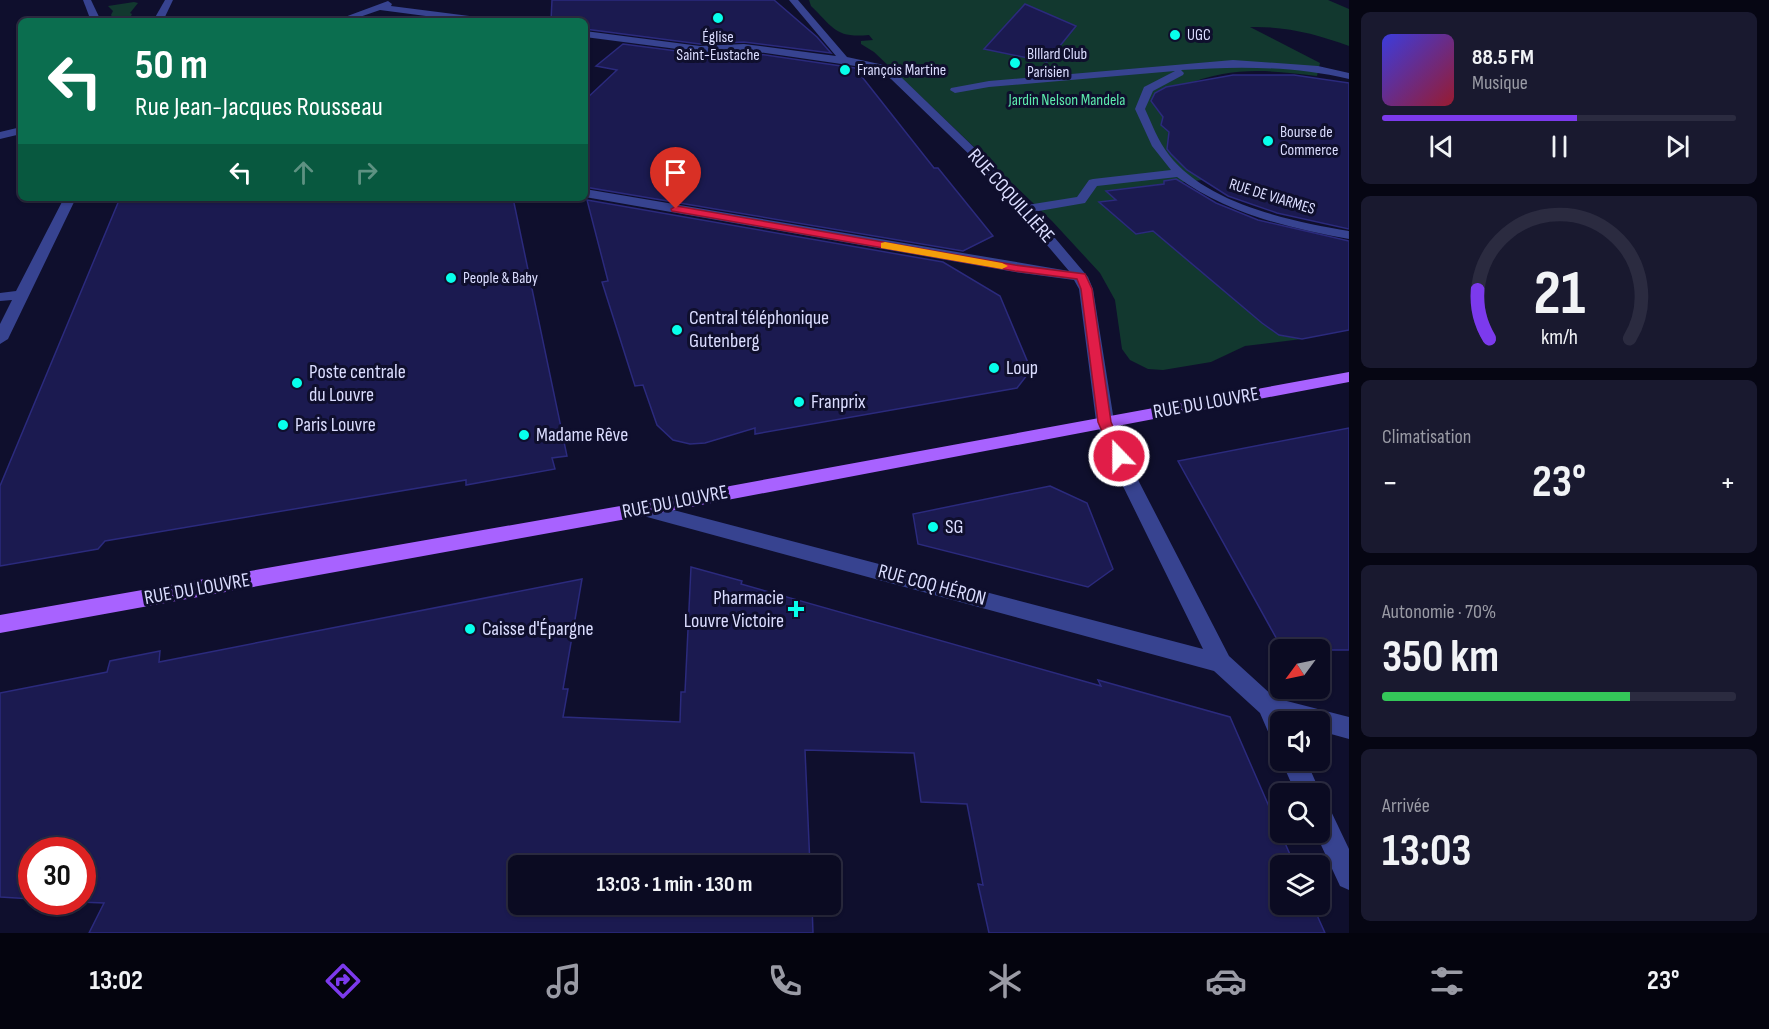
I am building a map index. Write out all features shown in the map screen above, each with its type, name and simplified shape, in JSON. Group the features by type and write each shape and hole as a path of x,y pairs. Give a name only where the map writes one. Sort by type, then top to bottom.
{"main road":[{"name":"RUE DU LOUVRE","path":"0,624 1349,377"}],"street":[{"path":"87,0 95,18"},
{"path":"160,18 169,0"},
{"path":"347,18 398,0"},
{"path":"793,0 843,59"},
{"path":"378,7 462,18"},
{"name":"RUE COQUILLIÈRE","path":"588,34 700,49 744,47 875,65 895,77 978,157 1081,277 1086,289 1105,422 1132,486 1221,663 1268,706 1270,711"},
{"path":"955,90 989,84 1233,63 1318,69 1349,76"},
{"name":"RUE DE VIARMES","path":"1211,66 1173,74 1148,89 1140,109 1154,142 1179,173 1212,195 1242,208 1349,235"},
{"path":"0,136 18,131"},
{"path":"1030,208 1081,200 1093,183 1179,173"},
{"path":"588,194 1015,268 1081,277"},
{"path":"0,339 69,201"},
{"path":"0,297 23,295"},
{"name":"RUE COQ HÉRON","path":"643,508 1221,663"},
{"path":"1268,706 1349,728"},
{"path":"1330,837 1349,878"}],"green space":[{"name":"Jardin Nelson Mandela","path":"809,0 1328,0 1349,9 1349,46 1301,32 1250,27 1320,63 1317,76 1265,71 1233,72 1183,86 1237,176 1107,191 1116,200 1099,202 1136,234 1153,231 1270,329 1279,335 1302,339 1245,346 1211,362 1163,370 1148,369 1130,360 1122,349 1115,300 1100,273 1052,221 874,52 861,44 861,41 873,40 869,35 849,35 836,30 811,6"},
{"path":"138,3 130,13 132,14 130,18 113,18 111,15 113,11 108,6"}],"building":[{"path":"552,0 774,0 817,37 831,53 744,42 700,44 588,29 588,18 551,18"},
{"path":"1025,4 1076,26 1047,62 984,49"},
{"path":"623,44 700,54 744,52 855,68 934,168 938,168 993,236 963,251 588,188 588,97 617,70 596,66"},
{"name":"Bourse de Commerce","path":"1233,75 1294,75 1349,83 1349,229 1277,213 1228,196 1187,170 1167,149 1169,132 1161,125 1163,117 1151,101 1155,93 1166,87"},
{"path":"1176,179 1216,203 1258,220 1349,241 1349,330 1302,339 1279,335 1153,231 1136,234 1099,202 1116,200 1106,191 1164,184 1164,181"},
{"path":"588,200 943,262 1000,296 1031,370 1017,388 755,434 755,428 705,443 690,444 673,440 657,425 643,385 635,386 602,282 608,281"},
{"name":"Poste centrale du Louvre","path":"119,201 514,201 567,456 552,458 555,469 466,485 466,480 105,541 98,549 0,566 0,486"},
{"path":"1349,428 1349,650 1330,650 1330,639 1277,639 1178,461"},
{"path":"1050,486 1087,503 1113,569 1088,587 918,544 913,514"},
{"path":"691,567 742,581 741,584 1101,686 1098,680 1230,717 1270,809 1270,843 1285,843 1290,855 1270,855 1270,915 1317,915 1325,933 989,933 978,884 983,885 967,804 921,802 914,753 805,750 810,855 508,855 508,915 812,915 813,933 89,933 104,903 96,903 96,837 18,837 18,898 0,897 0,693 107,672 110,661 160,651 159,662 582,579 563,689 568,689 563,717 680,722 681,692 685,692"}],"slow traffic":[{"path":"885,245 1002,266"}],"place":[{"name":"Église Saint-Eustache","path":"718,18"},
{"name":"UGC","path":"1175,35"},
{"name":"BIllard Club Parisien","path":"1015,63"},
{"name":"François Martine","path":"845,70"},
{"name":"Bourse de Commerce","path":"1268,141"},
{"name":"People & Baby","path":"451,278"},
{"name":"Central téléphonique Gutenberg","path":"677,330"},
{"name":"Loup","path":"994,368"},
{"name":"Poste centrale du Louvre","path":"297,383"},
{"name":"Franprix","path":"799,402"},
{"name":"Paris Louvre","path":"283,425"},
{"name":"Madame Rêve","path":"524,435"},
{"name":"SG","path":"933,527"},
{"name":"Pharmacie Louvre Victoire","path":"796,609"},
{"name":"Caisse d'Épargne","path":"470,629"}],"route":[{"path":"676,209 1015,268 1081,277 1086,289 1096,372 1105,422 1119,456"}]}
